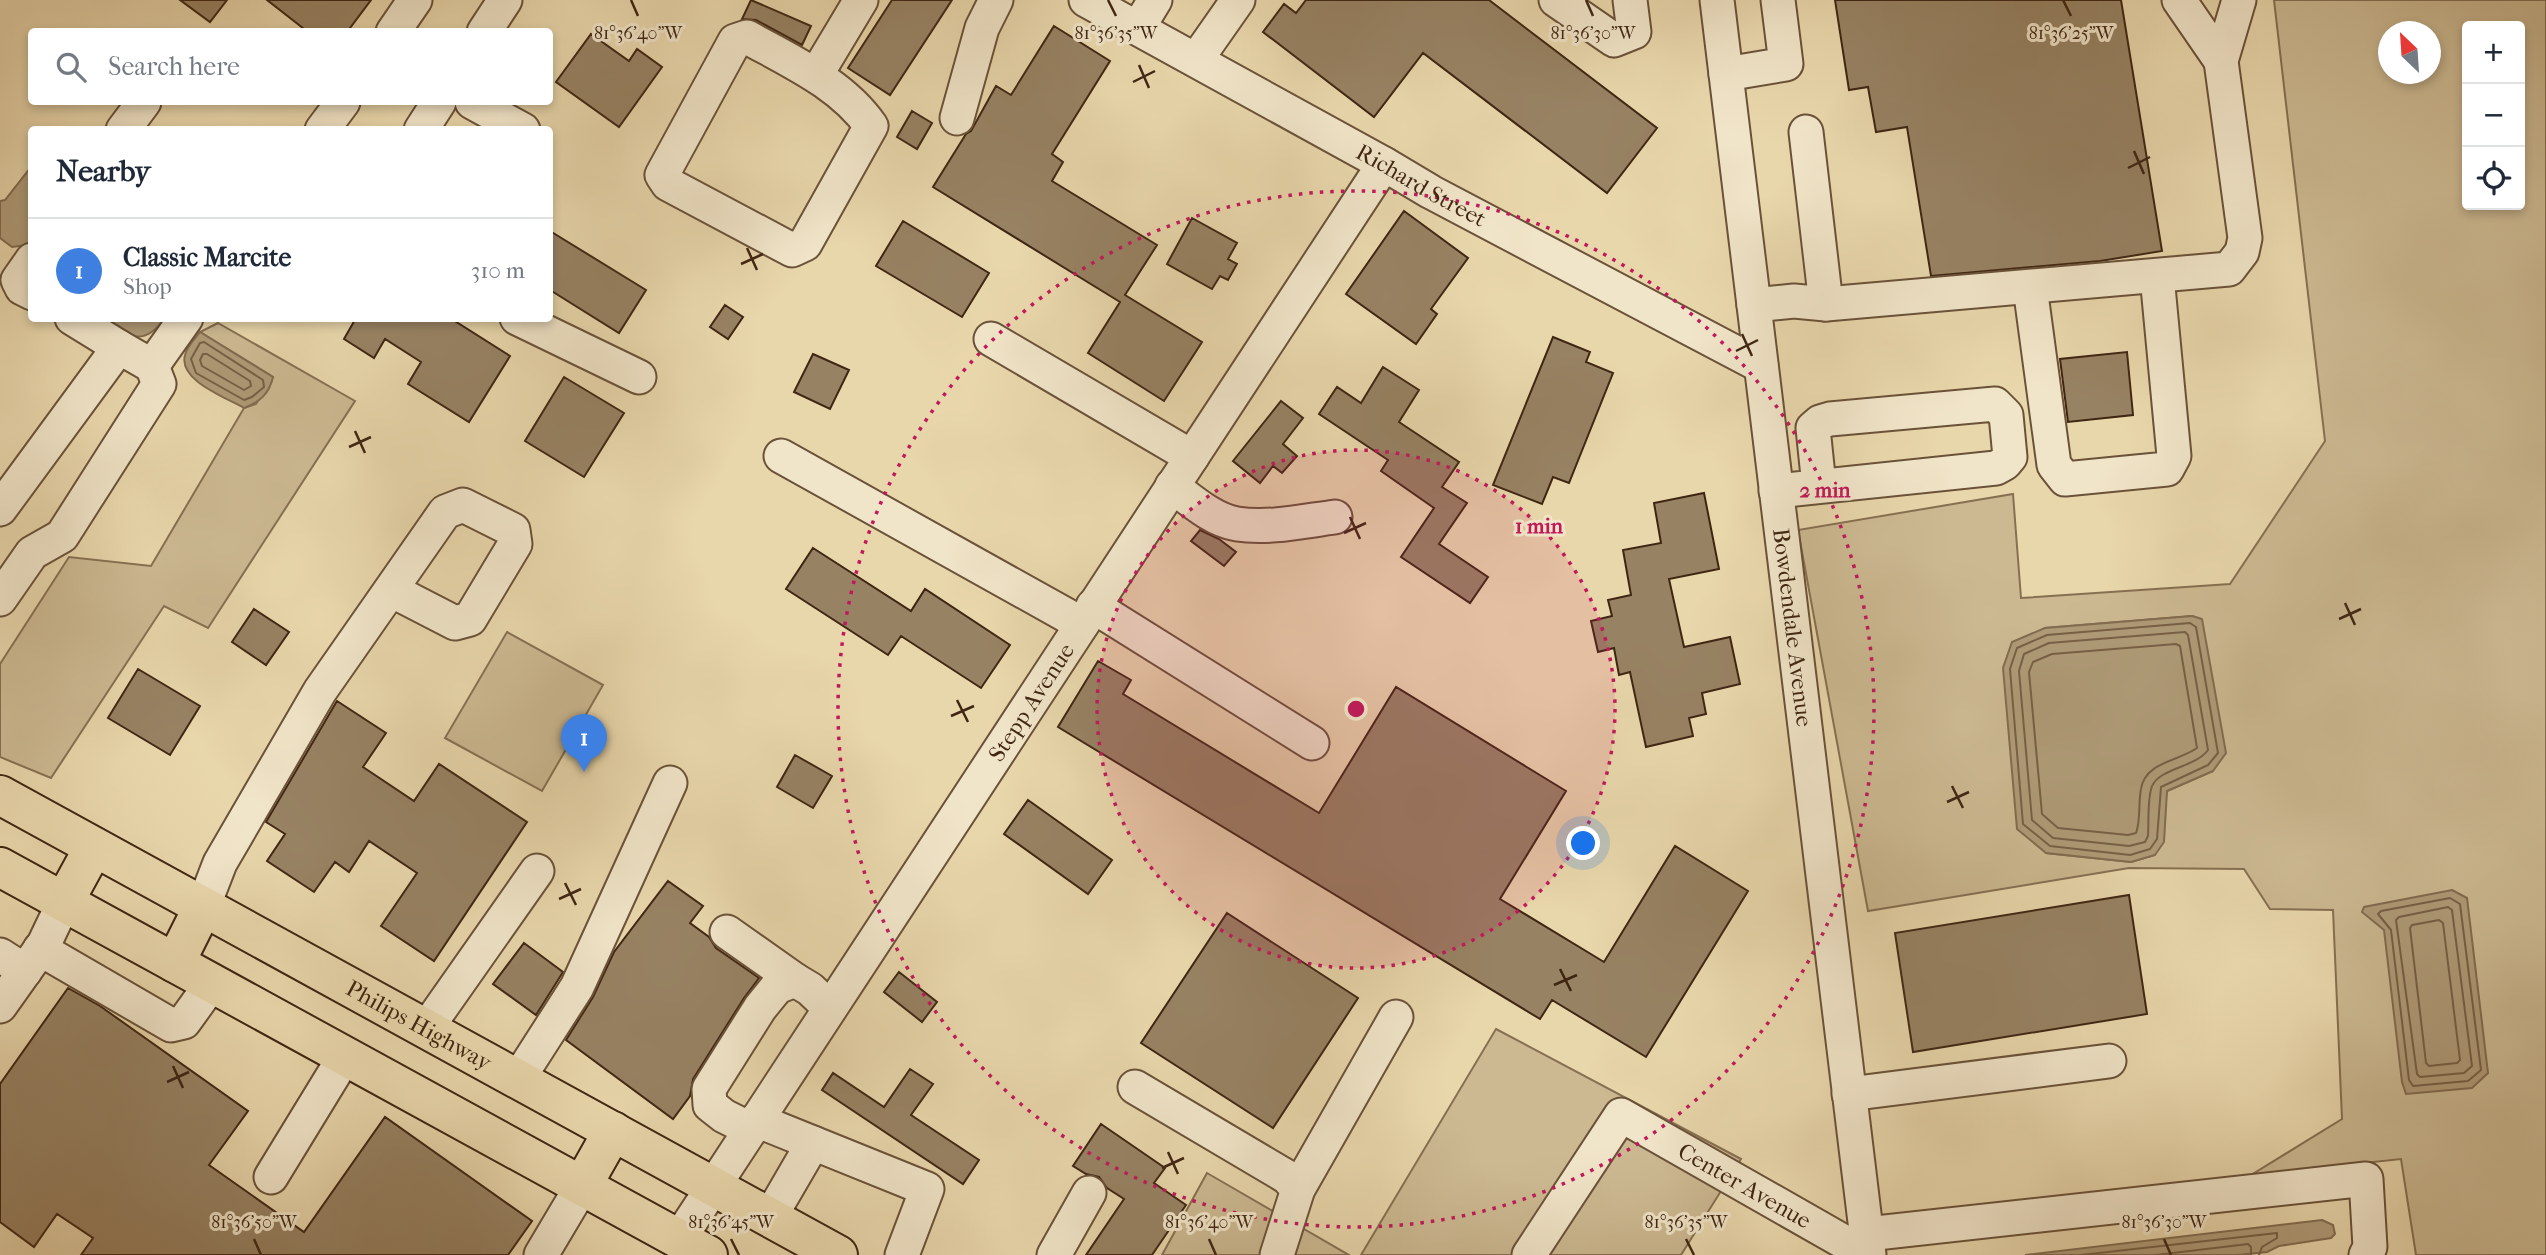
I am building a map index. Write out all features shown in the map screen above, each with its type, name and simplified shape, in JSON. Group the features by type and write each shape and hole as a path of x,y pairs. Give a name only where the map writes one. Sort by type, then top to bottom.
{"main road":[{"name":"Philips Highway","path":"0,795 838,1255"},
{"path":"64,902 94,847"},
{"path":"0,867 694,1247"},
{"path":"175,963 203,907"},
{"path":"582,1186 613,1131"}],"street":[{"path":"396,28 415,0"},
{"path":"487,28 505,0"},
{"path":"816,75 861,0"},
{"path":"957,118 982,28 996,0"},
{"name":"Richard Street","path":"1086,0 1454,205 1761,366"},
{"path":"1138,29 1156,0"},
{"path":"1196,61 1238,0"},
{"path":"1556,0 1614,40 1634,32 1630,0"},
{"name":"Bowdendale Avenue","path":"1717,0 1868,1248"},
{"path":"1726,74 1786,64 1778,0"},
{"path":"2179,0 2221,61"},
{"path":"1754,306 1794,301 1826,304 2229,269 2242,252 2245,238 2221,61 2239,0"},
{"path":"747,37 816,75 863,115 871,126 805,244 792,250 668,184 662,175 735,41 747,37"},
{"path":"126,126 142,105"},
{"path":"325,126 341,105"},
{"path":"424,126 437,105"},
{"path":"477,105 516,126"},
{"path":"1806,132 1826,304"},
{"name":"Stepp Avenue","path":"694,1247 713,1186 1384,164"},
{"path":"28,266 18,281 22,288 28,291"},
{"path":"2030,287 2054,465 2065,479 2166,469 2174,456 2157,276"},
{"path":"0,599 32,552 62,537 159,384 152,366 78,322"},
{"path":"152,366 183,322"},
{"path":"525,322 639,377"},
{"path":"991,339 1192,457"},
{"path":"1,504 119,347"},
{"path":"1776,491 1996,468 2010,457 2006,415 1995,404 1820,422 1813,428 1819,486"},
{"path":"781,456 1087,615 1312,743"},
{"path":"1172,486 1206,511 1236,524 1258,525 1335,517"},
{"path":"203,907 220,863 320,691 391,590"},
{"path":"519,1079 577,987 670,783"},
{"path":"426,1029 537,871"},
{"path":"0,1006 22,958 64,902"},
{"path":"727,932 810,989 830,1007"},
{"path":"22,958 171,1026 184,1022 212,983"},
{"path":"795,980 777,987 761,1008 709,1089 710,1105 724,1116 813,1143 927,1189 902,1255"},
{"path":"1276,1255 1298,1189 1396,1017"},
{"path":"271,1177 345,1056"},
{"path":"1849,1094 2109,1061"},
{"path":"1135,1087 1287,1177 1298,1189"},
{"name":"Center Avenue","path":"1529,1255 1620,1115 1868,1248"},
{"path":"770,1217 813,1143"},
{"path":"1868,1248 2366,1179 2370,1247 2366,1255"},
{"path":"541,1255 582,1186"},
{"path":"1054,1255 1089,1193"}],"shaded area":[{"path":"2274,0 2546,0 2546,1255 2416,1255 2401,1159 2251,1175 2342,1119 2333,910 2270,909 2244,869 2129,868 1868,911 1798,530 2013,494 2021,598 2230,584 2325,441","holes":["2192,616 2201,619 2213,771 2167,791 2155,855 2131,862 2046,853 2045,628"]},
{"path":"218,323 355,401 208,628 164,606 51,778 0,757 0,664 69,557 151,566 244,408 256,404 273,377 200,332"},
{"path":"507,632 603,685 542,791 445,738"},
{"path":"1496,1029 1741,1159 1681,1255 1361,1255"},
{"path":"1207,1173 1349,1255 1162,1255"}],"water":[{"path":"28,171 27,245 12,247 0,238 0,201 5,200"},
{"path":"107,322 161,322 149,334 141,336 119,330"},
{"path":"200,332 273,377 263,397 244,408 196,380 185,364 185,355"},
{"path":"2192,616 2202,619 2226,753 2213,771 2167,791 2164,842 2155,855 2131,862 2046,853 2017,829 2003,668 2012,642 2045,628"},
{"path":"2452,890 2467,898 2488,1073 2472,1088 2406,1094 2402,1082 2384,930 2362,912 2364,907"},
{"path":"2322,1220 2333,1225 2335,1234 2331,1238 2279,1246 2267,1252 2238,1255 2025,1255"}],"building":[{"path":"180,0 227,0 210,22"},
{"path":"267,0 371,0 350,28 303,28"},
{"path":"751,0 811,26 802,45 756,20 742,19"},
{"path":"892,0 952,0 890,95 848,68"},
{"path":"1306,0 1489,0 1657,128 1607,193 1423,53 1374,117 1263,32 1284,4 1296,13"},
{"path":"1835,0 2121,0 2162,251 2100,261 1931,276 1907,127 1876,132 1868,87 1849,90"},
{"path":"1054,26 1110,61 1052,154 1063,162 1052,181 1157,245 1125,295 1202,342 1164,401 1088,353 1120,302 933,187 966,134 971,131 996,86 1011,95"},
{"path":"591,34 629,61 637,49 662,67 619,127 556,82"},
{"path":"912,111 932,123 917,149 897,137"},
{"path":"1404,211 1468,258 1431,309 1437,314 1416,344 1346,294"},
{"path":"1192,218 1237,243 1228,259 1237,264 1228,280 1220,276 1212,289 1167,264"},
{"path":"903,221 989,273 962,317 876,266"},
{"path":"553,233 646,290 619,333 553,292"},
{"path":"725,305 743,317 728,339 710,327"},
{"path":"354,322 456,322 510,356 469,422 408,384 421,362 385,339 374,358 344,339"},
{"path":"1553,337 1590,352 1586,362 1613,373 1569,483 1553,477 1542,504 1493,485"},
{"path":"2127,352 2133,415 2068,422 2060,359"},
{"path":"813,354 849,370 830,409 794,392"},
{"path":"1383,367 1419,390 1399,422 1459,462 1442,487 1467,503 1439,544 1488,577 1470,603 1401,557 1434,508 1381,471 1388,460 1319,414 1337,387 1361,403"},
{"path":"564,377 624,413 584,477 525,441"},
{"path":"1281,401 1303,418 1283,444 1297,456 1282,473 1273,466 1260,483 1233,461"},
{"path":"1704,493 1719,569 1669,579 1684,647 1730,637 1740,684 1702,693 1706,714 1689,718 1693,736 1646,747 1630,672 1619,675 1614,648 1598,652 1591,621 1612,616 1608,600 1631,595 1623,550 1661,543 1654,503"},
{"path":"1200,530 1219,539 1236,552 1224,566 1191,541"},
{"path":"813,548 911,611 925,589 1010,645 981,688 901,636 888,655 786,589"},
{"path":"254,609 289,632 266,665 232,642"},
{"path":"1098,661 1131,680 1123,694 1319,813 1396,687 1566,791 1500,899 1604,962 1675,846 1748,891 1646,1057 1552,1000 1540,1019 1058,727"},
{"path":"138,669 200,706 170,755 108,718"},
{"path":"337,701 386,733 363,767 414,801 439,764 527,822 434,961 381,926 417,873 369,841 349,872 335,862 314,892 267,861 285,834 266,822"},
{"path":"795,755 832,776 813,808 777,787"},
{"path":"1028,800 1112,860 1088,894 1004,834"},
{"path":"668,881 703,906 690,923 709,937 716,948 759,978 693,1079 690,1096 673,1119 566,1040 593,997 614,952"},
{"path":"2129,895 2147,1014 1913,1052 1895,933"},
{"path":"1227,913 1358,998 1273,1128 1141,1043"},
{"path":"524,943 563,972 536,1015 493,984"},
{"path":"899,972 937,1002 922,1022 884,992"},
{"path":"68,988 100,1006 248,1111 209,1165 304,1232 385,1117 532,1221 508,1255 81,1255 93,1238 57,1214 34,1247 0,1222 0,1084"},
{"path":"910,1069 933,1084 911,1115 979,1160 963,1184 822,1090 833,1073 884,1107"},
{"path":"1101,1124 1165,1168 1154,1183 1186,1205 1152,1255 1086,1255 1124,1199 1107,1188 1099,1177 1086,1174 1073,1166"}],"place":[{"name":"Classic Marcite","path":"584,772"}]}
